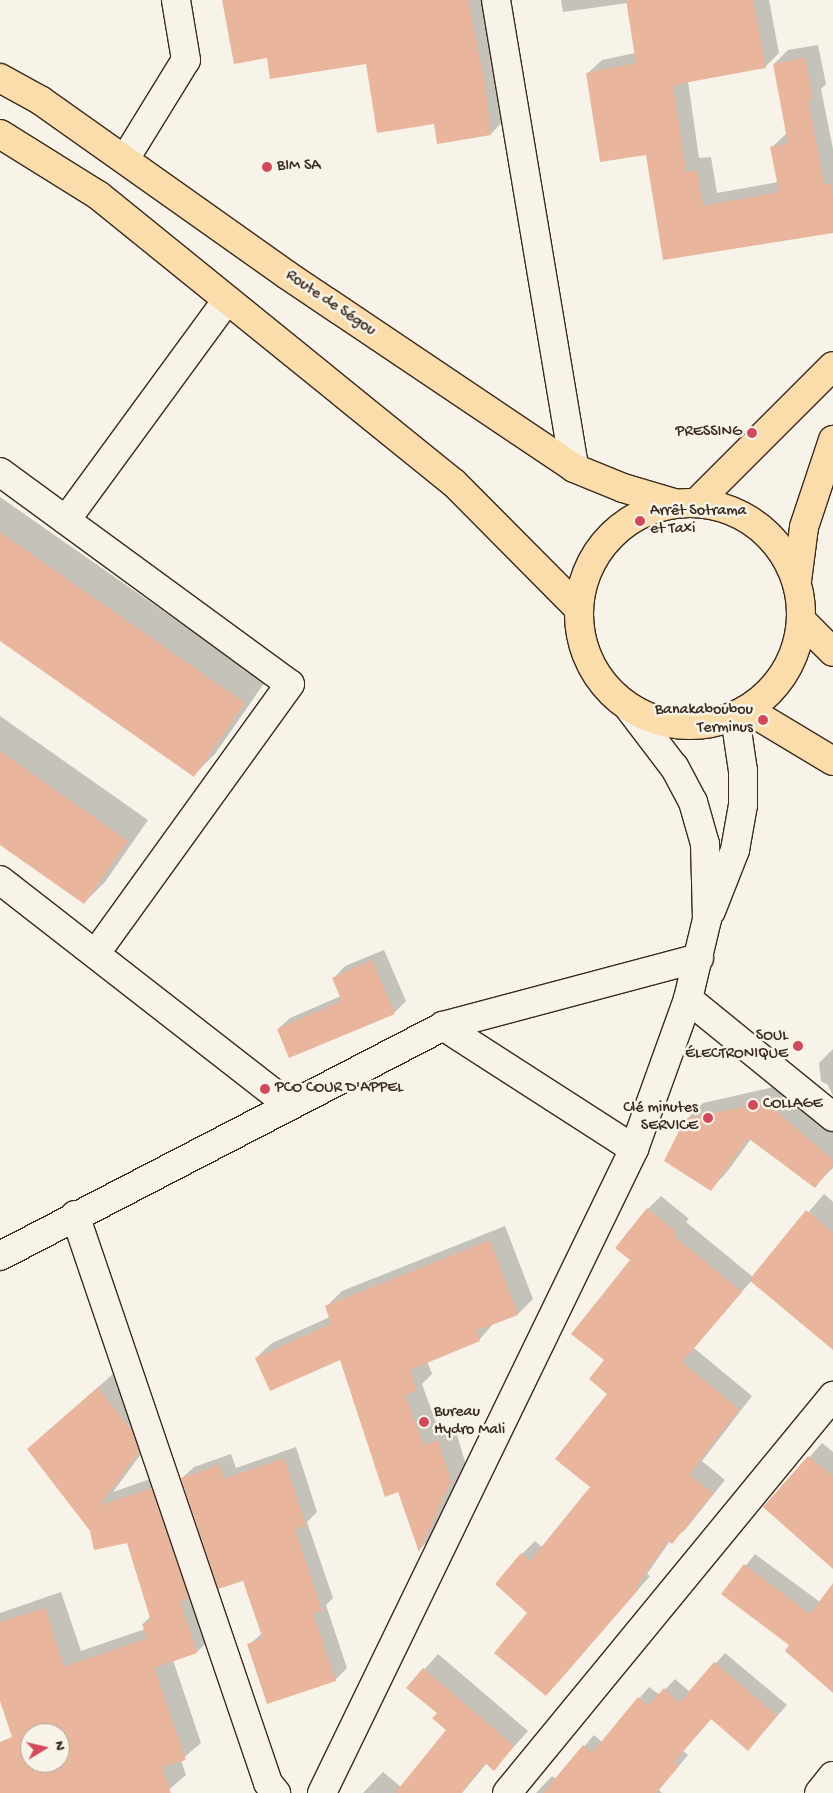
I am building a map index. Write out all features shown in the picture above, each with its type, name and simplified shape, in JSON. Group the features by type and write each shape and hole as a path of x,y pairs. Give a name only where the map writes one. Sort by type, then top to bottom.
{"main road":[{"name":"Route de Ségou","path":"0,78 40,100 287,275 574,468 623,488 741,514 776,542 797,581 801,620 794,656 775,686 741,713 700,726 663,723 629,708 602,682 584,647 579,609 587,571 608,538 638,514 686,502"},
{"path":"0,134 98,195 226,301 454,483 579,609"},
{"path":"686,502 833,366"},
{"path":"797,581 804,527 833,440"},
{"path":"801,620 833,652"},
{"path":"741,713 833,761"}],"street":[{"path":"125,159 186,60 176,0"},
{"path":"496,0 574,468"},
{"path":"66,520 226,301"},
{"path":"0,472 290,684 97,952"},
{"path":"629,708 674,767 693,802 705,844 707,919"},
{"path":"322,1793 634,1149 688,999 707,919 735,850 743,805 741,713"},
{"path":"0,880 97,952 289,1105"},
{"path":"0,1256 75,1215 443,1026 699,958"},
{"path":"688,999 833,1117"},
{"path":"443,1026 634,1149"},
{"path":"75,1215 268,1783 276,1793"},
{"path":"507,1793 833,1396"},
{"path":"819,1793 833,1776"}],"building":[{"path":"222,0 468,0 485,84 491,135 437,144 434,124 377,133 366,64 270,79 267,58 234,64"},
{"path":"626,0 753,0 766,68 673,85 686,172 697,170 703,206 779,192 770,147 788,144 773,64 805,58 813,99 808,100 824,184 830,183 833,198 833,233 663,260 646,155 600,162 586,73 636,63"},
{"path":"0,532 245,703 194,777 0,641"},
{"path":"0,751 128,841 84,904 0,845"},
{"path":"372,960 395,1014 289,1058 277,1029 342,1001 332,978"},
{"path":"766,1102 833,1160 833,1165 815,1188 748,1138 711,1191 664,1161 685,1119"},
{"path":"647,1208 676,1232 674,1236 742,1292 682,1362 739,1409 689,1475 713,1493 672,1544 668,1541 635,1588 638,1590 546,1696 494,1653 527,1613 495,1584 521,1553 530,1561 590,1487 555,1459 607,1394 589,1379 604,1360 571,1334 630,1260 615,1248"},
{"path":"806,1210 833,1232 833,1350 749,1280"},
{"path":"490,1240 518,1315 476,1331 480,1341 410,1370 417,1391 405,1395 424,1445 438,1440 451,1481 419,1552 398,1492 385,1497 340,1360 270,1391 255,1358 331,1324 325,1306"},
{"path":"98,1387 133,1433 139,1452 99,1506 151,1488 189,1598 180,1601 197,1653 154,1668 186,1760 162,1767 171,1793 0,1793 0,1742 12,1737 0,1701 0,1622 45,1608 64,1667 147,1638 142,1624 151,1621 127,1543 94,1550 90,1531 27,1449"},
{"path":"808,1456 833,1476 833,1569 763,1507"},
{"path":"284,1458 306,1525 295,1529 322,1611 313,1614 336,1681 267,1704 247,1644 263,1639 243,1581 218,1589 181,1478 219,1465 224,1479"},
{"path":"744,1564 810,1614 833,1583 833,1693 785,1651 789,1645 721,1594"},
{"path":"714,1662 777,1716 748,1751 711,1719 674,1762 679,1766 656,1793 543,1793 583,1745 592,1753 638,1697 649,1705 664,1688 679,1703"},
{"path":"423,1668 514,1746 494,1771 485,1763 461,1793 395,1793 446,1730 432,1718 437,1713 406,1688"}],"place":[{"name":"BIM SA","path":"267,167"},
{"name":"PRESSING","path":"752,433"},
{"name":"Arrêt Sotrama et Taxi","path":"640,521"},
{"name":"Banakaboubou Terminus","path":"763,720"},
{"name":"SOUL ÉLECTRONIQUE","path":"798,1046"},
{"name":"PCO COUR D'APPEL","path":"265,1089"},
{"name":"COLLAGE","path":"753,1105"},
{"name":"Clé minutes SERVICE","path":"708,1118"},
{"name":"Bureau Hydro Mali","path":"424,1422"}]}
